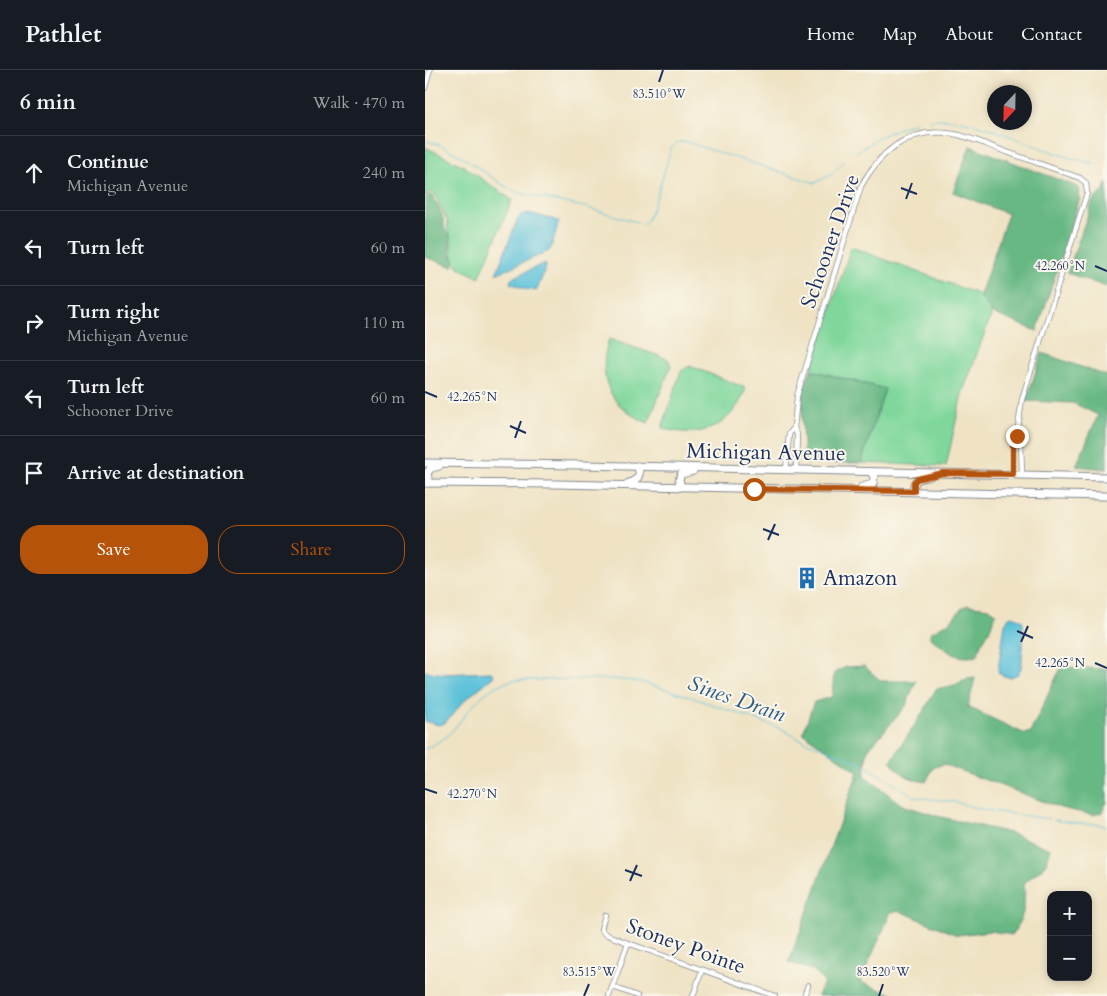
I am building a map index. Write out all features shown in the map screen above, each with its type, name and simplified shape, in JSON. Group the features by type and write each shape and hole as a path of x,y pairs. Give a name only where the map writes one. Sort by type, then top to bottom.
{"main road":[{"name":"Michigan Avenue","path":"425,463 1107,477"},
{"path":"427,483 427,473 431,468 454,464"},
{"path":"621,486 638,478 640,472 637,466"},
{"path":"681,487 679,477 683,472 719,468"},
{"path":"855,490 873,484 874,478 871,472"},
{"path":"914,491 914,482 917,479 943,473"},
{"name":"Michigan Avenue","path":"427,483 1105,495"}],"street":[{"path":"425,88 430,70"},
{"name":"Schooner Drive","path":"796,470 797,434 794,428 797,396 861,186 874,165 893,146 913,137 943,133 965,137 1080,178 1087,188 1022,399 1017,436 1013,442 1013,474"},
{"name":"Schooner Drive","path":"786,470 789,434 794,428"},
{"name":"Schooner Drive","path":"1017,436 1021,440 1022,475"},
{"name":"Stoney Pointe","path":"605,915 601,929 605,934 775,996"},
{"path":"609,996 628,943"},
{"path":"693,996 702,970"},
{"path":"804,996 808,985"},
{"path":"613,987 637,996"}],"green space":[{"path":"970,146 1078,187 1080,198 1037,331 992,313 980,295 1008,214 953,192"},
{"path":"425,147 462,165 512,200 479,278 460,268 455,263 452,254 451,238 447,229 448,222 434,193 429,192 425,197"},
{"path":"1107,182 1107,287 1067,273 1093,200 1103,192"},
{"path":"430,194 440,210 444,229 450,236 450,252 454,262 453,267 425,257 425,199"},
{"path":"851,247 980,295 992,313 962,394 946,466 861,463 885,389 811,370"},
{"path":"609,339 668,359 671,366 648,423 624,409 609,390 604,366"},
{"path":"1042,353 1107,376 1107,469 1076,466 1098,415 1073,403 1026,401"},
{"path":"690,366 746,388 732,412 724,421 713,427 702,431 690,432 662,428 681,371"},
{"path":"811,370 885,389 861,463 804,463 803,391"},
{"path":"967,605 989,608 996,613 977,656 961,657 951,653 930,638 930,633 951,621"},
{"path":"864,666 881,681 916,681 906,706 867,751 865,776 902,805 941,817 1010,833 1051,849 1045,866 1024,883 1023,911 1012,935 991,931 957,935 900,911 891,912 860,982 897,996 818,996 824,982 814,971 789,962 858,772 803,733 814,702 832,697 834,673 846,667"},
{"path":"1061,667 1107,669 1107,802 1102,812 1093,815 1061,808 943,764 933,768 926,782 921,781 910,778 902,773 891,761 936,689 955,685 967,679 975,678 968,707 1023,733 1030,733"}],"water":[{"path":"528,213 559,221 551,248 549,251 496,274 518,218"},
{"path":"543,264 546,267 537,290 525,289 510,283 512,278"},
{"path":"1012,616 1022,620 1023,623 1022,661 1018,674 1008,677 1001,675 998,670 1005,624 1009,617"},
{"path":"425,671 443,674 491,672 494,674 493,677 466,699 445,723 438,725 425,721"}],"waterway":[{"path":"929,120 943,119 970,123 1059,154 1099,164"},
{"path":"856,152 885,134 916,122"},
{"path":"425,141 438,144 463,157 506,187 519,193 584,207 644,224 655,201 671,149 678,142 686,142 815,183 831,175 844,161"},
{"name":"Sines Drain","path":"425,749 448,735 484,694 514,680 614,679 641,682 688,696 782,729 799,739 859,762 915,797 955,802 984,810 1049,819"},
{"name":"Sines Drain","path":"1054,820 1081,824 1098,824 1107,827"}],"place":[{"name":"Amazon","path":"807,578"}],"route":[{"path":"754,489 914,491 914,482 917,479 943,473 1013,474 1013,442 1017,436"}]}
